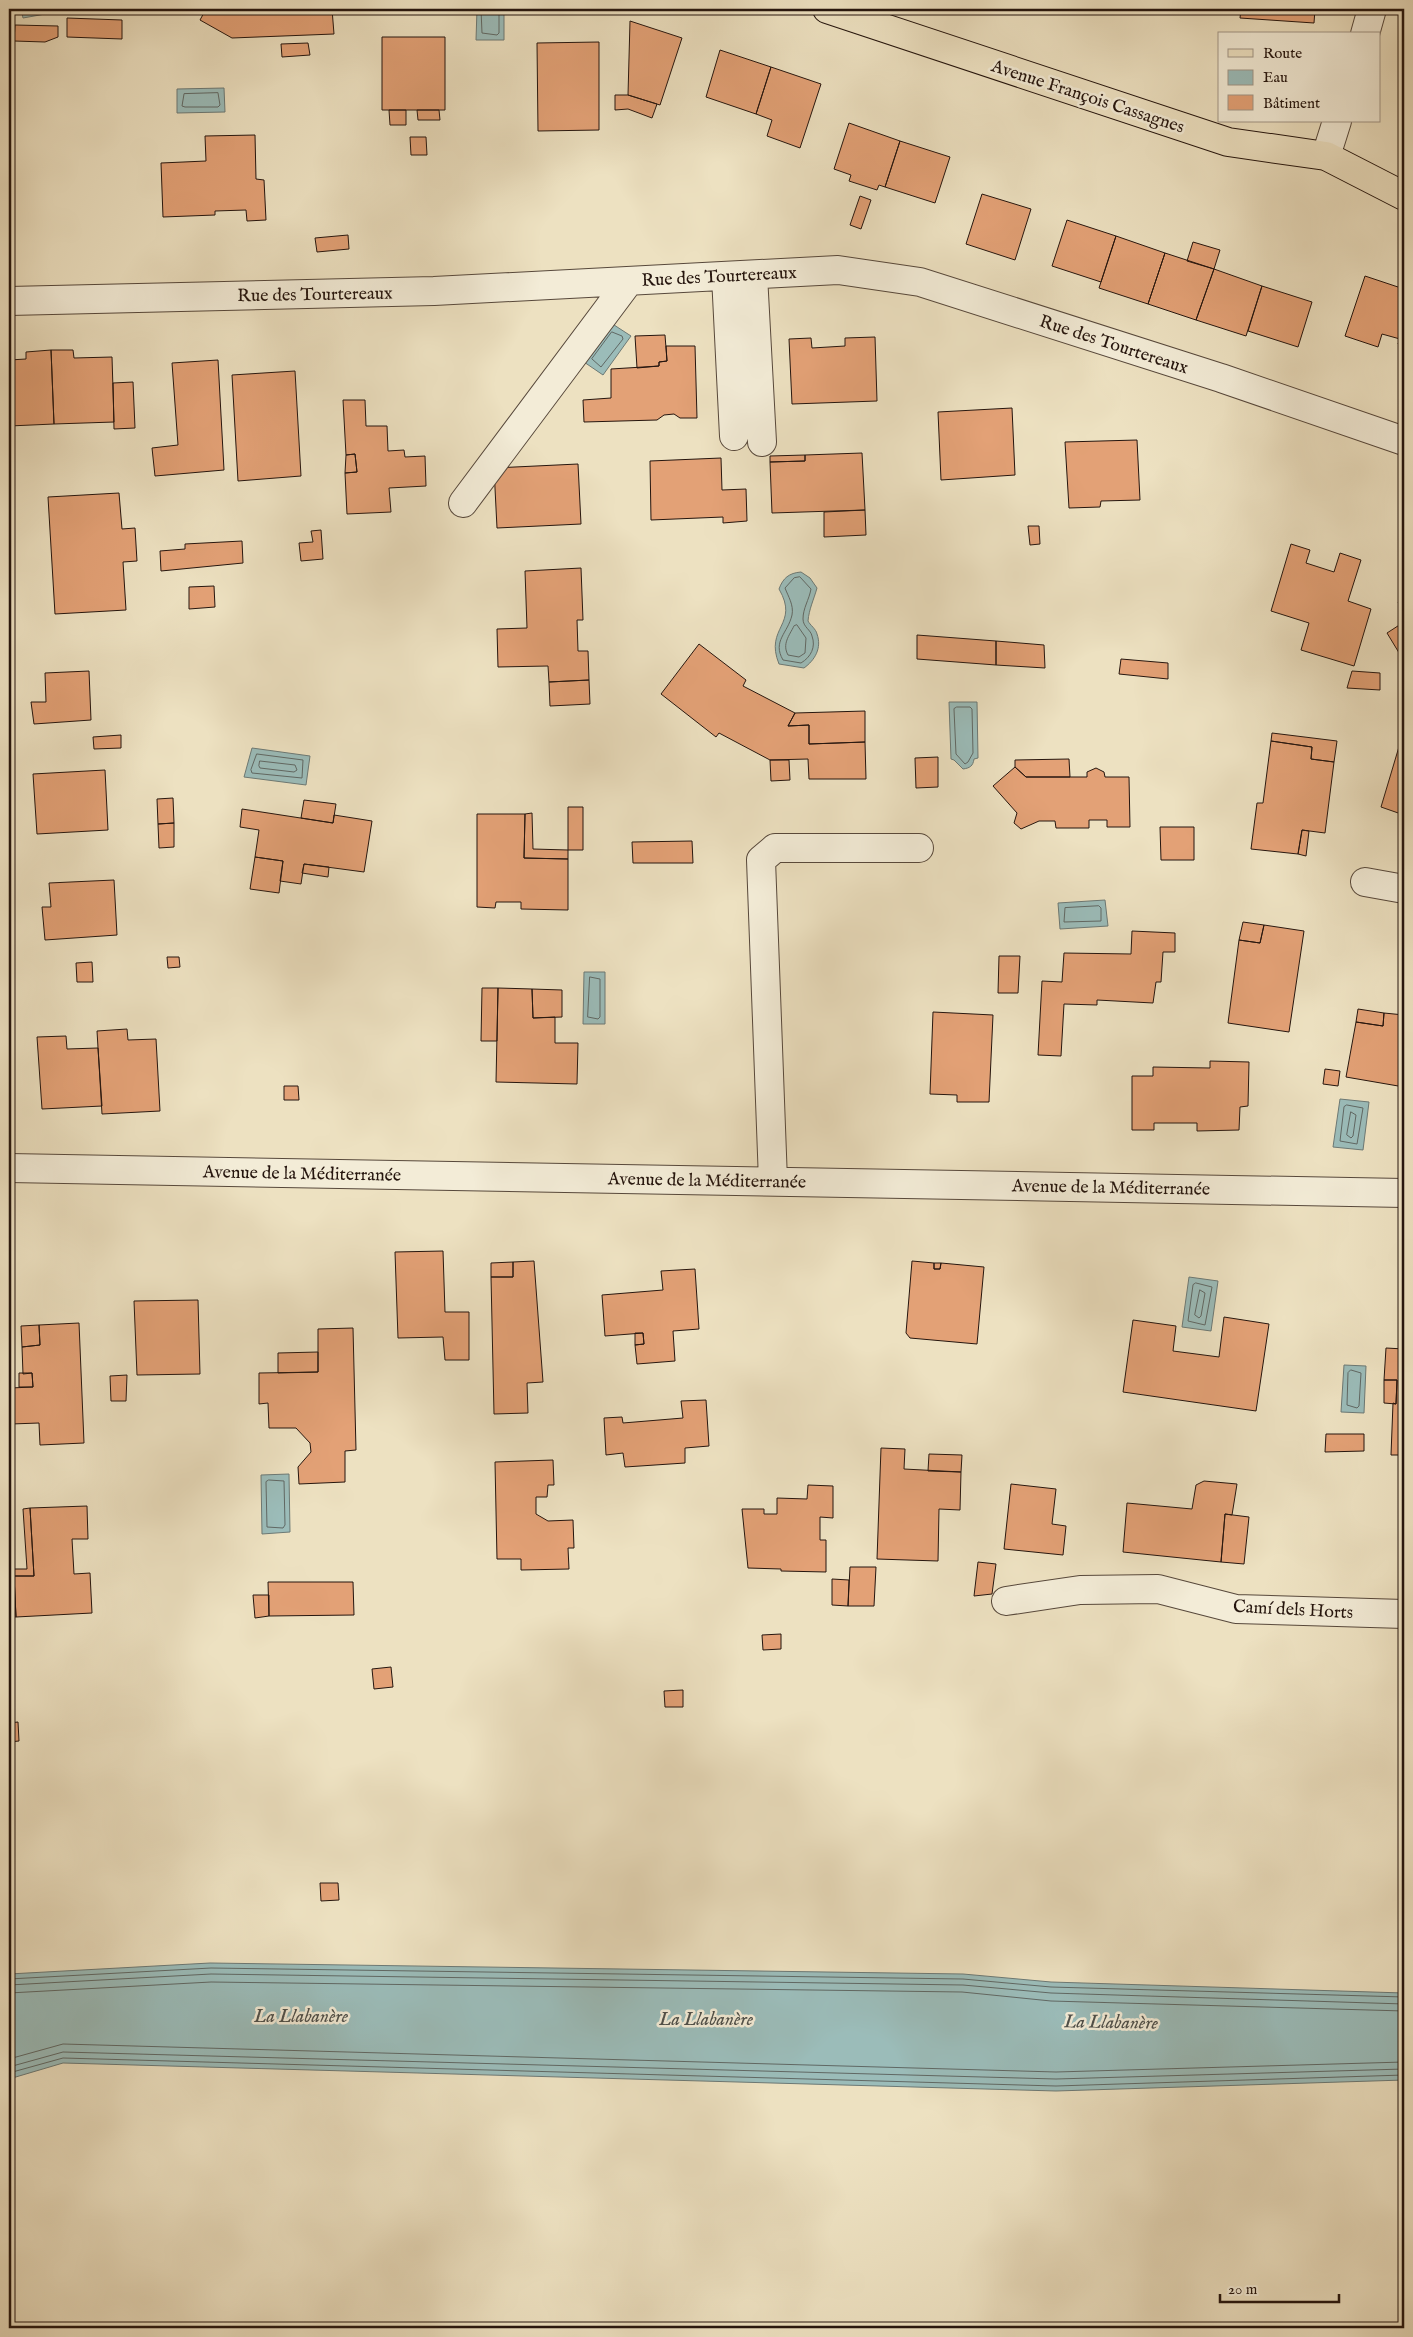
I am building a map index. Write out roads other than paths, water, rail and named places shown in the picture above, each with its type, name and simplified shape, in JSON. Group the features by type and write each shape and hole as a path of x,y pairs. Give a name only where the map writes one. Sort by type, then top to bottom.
{"main road":[{"name":"Avenue François Cassagnes","path":"827,9 1228,142 1326,156 1404,196"}],"street":[{"path":"1366,32 1372,9"},
{"path":"1326,156 1337,122"},
{"name":"Rue des Tourtereaux","path":"9,301 434,291 838,270 920,282 1222,378 1404,441"},
{"path":"753,275 762,442"},
{"path":"726,276 734,436"},
{"path":"463,502 629,281"},
{"path":"773,1181 761,860 775,848 919,848"},
{"path":"1365,882 1404,889"},
{"name":"Avenue de la Méditerranée","path":"9,1168 1404,1193"},
{"name":"Camí dels Horts","path":"1006,1602 1080,1590 1158,1589 1236,1609 1404,1614"}],"water":[{"path":"21,9 73,9 23,18"},
{"path":"477,9 504,9 504,40 476,40"},
{"path":"224,88 225,112 177,113 177,89"},
{"path":"611,323 631,336 603,375 584,362"},
{"path":"801,572 810,578 817,588 808,621 816,632 819,644 814,657 804,668 779,664 776,652 776,642 786,611 779,589 787,577"},
{"path":"949,702 977,702 978,758 974,759 972,765 965,769 951,759"},
{"path":"252,748 310,756 306,785 244,777"},
{"path":"1105,900 1108,926 1060,929 1058,903"},
{"path":"584,972 605,972 605,1024 583,1024"},
{"path":"1340,1099 1369,1102 1363,1150 1333,1147"},
{"path":"1189,1277 1218,1281 1211,1331 1182,1327"},
{"path":"1344,1365 1366,1366 1364,1413 1341,1412"},
{"path":"289,1474 290,1532 262,1534 261,1475"},
{"name":"La Llabanère","path":"210,1963 963,1974 1051,1982 1404,1993 1404,2080 1056,2091 63,2063 9,2079 9,1974"}]}
